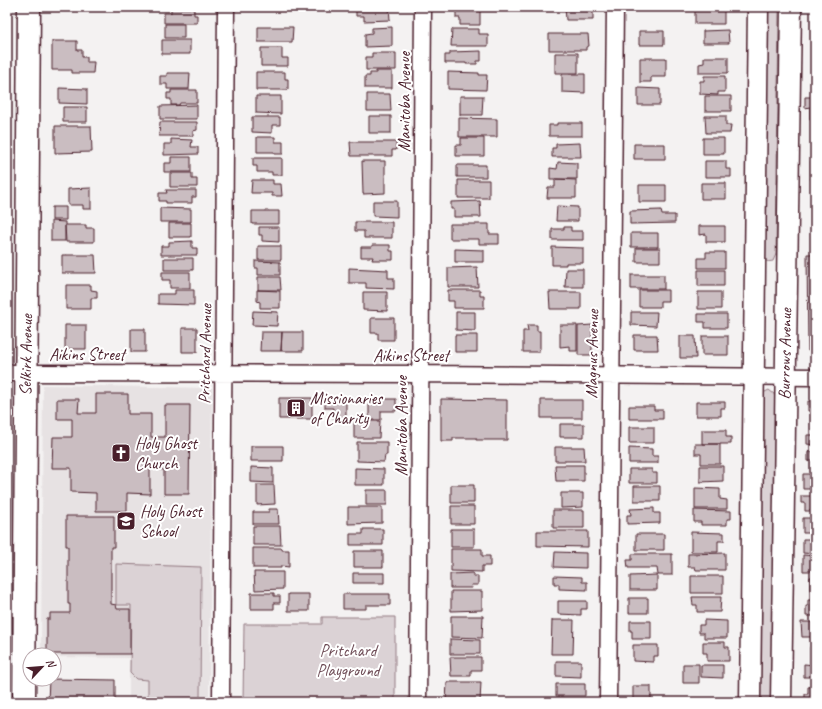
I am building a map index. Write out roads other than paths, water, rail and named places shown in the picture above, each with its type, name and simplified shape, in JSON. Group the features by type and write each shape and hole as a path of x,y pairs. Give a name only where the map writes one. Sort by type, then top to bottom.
{"main road":[{"name":"Selkirk Avenue","path":"24,702 16,608 17,373 29,7"}],"street":[{"name":"Pritchard Avenue","path":"221,702 226,7"},
{"name":"Manitoba Avenue","path":"418,702 423,7"},
{"name":"Magnus Avenue","path":"608,702 610,376 615,7"},
{"name":"Burrows Avenue","path":"750,702 758,7"},
{"name":"Burrows Avenue","path":"781,702 791,7"},
{"name":"Aikins Street","path":"17,373 815,377"}],"place":[{"name":"Missionaries of Charity","path":"296,408"},
{"name":"Holy Ghost Church","path":"121,453"},
{"name":"Holy Ghost School","path":"126,521"}],"park label":[{"name":"Pritchard Playground","path":"348,660"}]}
